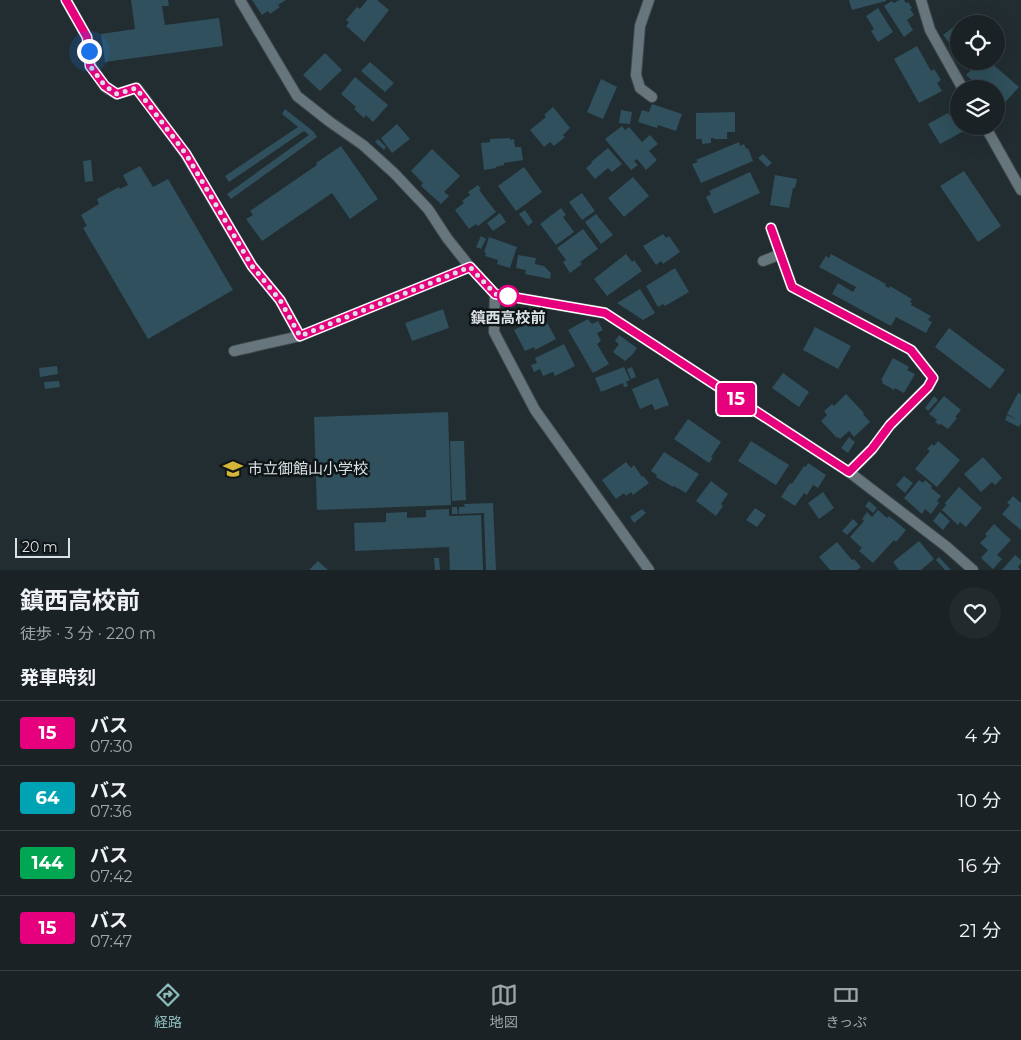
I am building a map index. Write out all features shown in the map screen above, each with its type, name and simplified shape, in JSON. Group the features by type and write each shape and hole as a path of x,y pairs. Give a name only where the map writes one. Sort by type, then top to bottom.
{"street":[{"path":"66,0 87,37 90,66 105,86 117,94 136,88 186,154 252,266 280,300 300,336"},
{"path":"240,0 297,96 363,145 394,173 428,209 446,238 495,294 605,313 849,472 947,547 973,570"},
{"path":"650,0 640,26 636,75 640,88 652,97"},
{"path":"921,0 930,30 959,80"},
{"path":"990,135 1021,190"},
{"path":"771,228 792,287 911,350 933,378 928,387 890,425 872,449 849,472"},
{"path":"763,261 781,254"},
{"path":"234,351 300,336 470,267"},
{"path":"495,294 494,332 535,410 649,570"}],"building":[{"path":"131,0 168,0 169,6 162,6 165,25 219,18 223,46 105,62 101,34 135,29"},
{"path":"252,0 286,0 278,5 280,7 270,14 268,11 262,15"},
{"path":"367,0 377,0 389,10 364,42 346,26 349,22 346,20 357,7 360,9"},
{"path":"850,0 886,0 886,1 852,10"},
{"path":"899,0 908,2 914,15 907,20 913,30 904,37 884,6 892,1 894,3"},
{"path":"878,8 893,32 878,42 871,31 874,29 866,16"},
{"path":"950,30 950,44 943,35"},
{"path":"917,46 931,71 934,69 941,80 937,83 942,91 919,103 894,59"},
{"path":"325,53 342,70 320,91 303,75"},
{"path":"370,62 394,83 385,92 361,71"},
{"path":"971,70 999,70 1019,87 1005,102 1005,80 972,80 966,75"},
{"path":"355,77 388,105 373,122 366,115 364,118 354,109 356,107 341,94"},
{"path":"601,79 617,87 603,119 587,112"},
{"path":"652,104 682,114 676,131 658,125 657,128 638,122 642,110 649,112"},
{"path":"553,107 570,128 563,135 565,137 554,146 550,142 544,147 530,130 546,117 544,115"},
{"path":"285,109 314,132 317,137 231,199 227,194 309,135 304,131 229,182 225,176 298,127 282,114"},
{"path":"621,110 632,112 630,124 619,123"},
{"path":"735,112 735,132 727,132 727,139 711,138 711,143 702,144 702,139 696,139 696,113"},
{"path":"948,113 950,116 950,135 956,135 940,144 928,124"},
{"path":"397,124 410,139 392,153 381,138"},
{"path":"622,126 625,130 629,127 642,142 650,135 658,144 649,151 657,160 646,170 637,159 634,161 638,165 631,170 605,139"},
{"path":"510,138 510,140 514,139 515,147 521,147 523,160 504,163 504,165 496,168 484,170 481,143 490,142 490,139"},
{"path":"378,139 386,147 384,150 375,142"},
{"path":"739,142 740,146 744,144 746,149 748,148 753,161 701,183 692,164 698,162 696,160"},
{"path":"341,146 378,199 350,219 332,193 262,241 246,219 253,215 250,211 317,165 316,163"},
{"path":"608,148 622,164 612,172 608,168 595,179 586,168"},
{"path":"432,149 460,176 444,192 449,196 441,204 421,186 423,183 411,171"},
{"path":"763,154 772,163 767,167 758,158"},
{"path":"91,160 93,181 85,182 83,161"},
{"path":"140,166 153,187 168,179 233,290 148,339 83,228 87,226 81,215 99,204 97,199 119,187 120,189 128,185 123,175"},
{"path":"524,167 542,192 516,211 498,186"},
{"path":"964,171 1001,226 978,242 940,186"},
{"path":"750,172 760,193 714,214 706,197 711,194 709,191"},
{"path":"775,175 797,179 789,208 770,205"},
{"path":"633,177 649,196 624,217 608,198"},
{"path":"478,185 481,189 479,190 496,212 478,226 476,224 469,229 455,210 470,195 468,192"},
{"path":"582,193 595,211 582,220 569,202"},
{"path":"561,208 566,215 563,217 574,232 556,245 540,224"},
{"path":"525,210 533,222 528,226 519,214"},
{"path":"500,213 506,222 493,231 487,223"},
{"path":"596,214 613,235 601,244 585,222"},
{"path":"583,229 598,249 580,262 582,264 570,273 563,262 566,260 557,248"},
{"path":"663,234 666,238 669,236 680,252 663,264 661,261 656,265 643,246"},
{"path":"481,236 486,239 481,249 476,247"},
{"path":"489,237 517,247 510,268 497,264 498,260 485,256 486,253 484,252"},
{"path":"626,254 632,262 634,260 642,271 607,296 594,279"},
{"path":"831,254 886,284 885,286 889,288 890,286 912,299 911,305 931,316 928,320 932,322 926,333 896,317 891,326 832,294 838,283 853,292 856,287 819,267 826,256 829,258"},
{"path":"518,255 536,258 535,264 544,266 551,273 550,279 525,274 526,270 516,268"},
{"path":"675,268 689,292 665,306 663,304 658,307 646,286"},
{"path":"640,289 655,313 643,320 617,303"},
{"path":"443,309 449,328 412,341 405,323"},
{"path":"544,317 556,339 535,350 534,347 525,351 514,330 535,319 536,321"},
{"path":"588,319 592,324 598,321 603,330 597,333 601,341 597,344 609,364 593,373 568,330"},
{"path":"815,327 851,346 838,369 803,350"},
{"path":"949,328 1005,370 990,389 935,347"},
{"path":"619,335 637,348 625,361 613,352 619,344 615,341"},
{"path":"564,344 575,366 555,376 553,372 543,376 540,369 534,372 531,365 537,363 535,358"},
{"path":"893,358 909,367 907,370 915,374 904,393 895,388 894,390 882,383 883,381 881,380"},
{"path":"57,366 58,374 40,377 39,368"},
{"path":"624,367 630,380 626,382 628,386 624,387 623,383 601,392 595,378"},
{"path":"632,367 636,377 631,379 627,369"},
{"path":"783,373 809,392 799,407 772,388"},
{"path":"658,378 669,405 655,410 652,404 640,409 632,389"},
{"path":"59,381 60,387 45,389 44,382"},
{"path":"1018,393 1021,394 1021,423 1019,427 1005,420 1007,415 1018,420 1007,414"},
{"path":"846,394 870,422 854,437 849,431 840,439 821,421 827,415 824,411 832,404 834,406"},
{"path":"934,396 938,400 928,411 925,408"},
{"path":"944,396 961,410 948,429 935,422 937,420 929,414"},
{"path":"448,412 451,505 317,510 314,417"},
{"path":"688,419 721,442 709,463 674,439"},
{"path":"849,437 855,442 848,453 841,448"},
{"path":"450,441 464,441 466,500 452,501"},
{"path":"751,441 789,465 776,485 738,461"},
{"path":"938,441 960,460 937,487 915,469 930,451 927,449 932,444 934,446"},
{"path":"664,452 699,474 686,493 656,477 657,475 651,471"},
{"path":"983,457 1002,478 995,485 992,482 981,492 964,474"},
{"path":"626,462 631,468 634,465 642,477 649,483 633,495 631,492 626,496 624,493 616,499 602,480"},
{"path":"808,463 826,475 818,488 813,485 807,495 804,493 795,506 781,497 790,483 792,484"},
{"path":"904,476 913,483 905,493 896,485"},
{"path":"919,480 923,483 925,480 941,496 937,501 939,503 931,514 925,509 922,514 904,498"},
{"path":"711,481 728,494 716,516 696,501"},
{"path":"959,487 982,508 966,527 960,522 958,525 942,510 946,505 945,503"},
{"path":"823,492 834,508 819,519 808,503"},
{"path":"1013,496 1021,503 1021,530 1002,514 1010,505 1007,503"},
{"path":"869,501 877,508 873,513 865,506"},
{"path":"493,503 496,570 486,570 484,513 459,514 459,507 465,507 464,504"},
{"path":"452,507 457,507 458,514 452,514"},
{"path":"755,508 766,515 757,527 746,520"},
{"path":"449,509 449,516 481,515 483,570 450,570 449,547 355,551 354,523 386,522 386,513 407,512 407,518 426,517 426,510"},
{"path":"642,509 646,513 634,523 630,517"},
{"path":"878,510 887,518 889,516 906,530 873,563 859,551 862,548 850,537 864,521 862,519 867,512 872,517"},
{"path":"940,512 950,521 943,530 933,521"},
{"path":"853,519 858,524 847,535 842,531"},
{"path":"994,524 1011,540 997,555 1002,559 993,569 981,558 988,550 980,543"},
{"path":"919,541 934,559 921,570 899,570 893,562"},
{"path":"837,542 852,560 854,559 861,567 857,570 830,570 819,557"},
{"path":"1015,555 1021,560 1018,567 1020,569 1002,570"},
{"path":"939,557 951,570 945,570 936,560"},
{"path":"434,558 439,558 440,570 435,570"},
{"path":"318,561 328,570 309,570"}],"bus line":[{"name":"15","path":"66,0 87,37 90,66 105,86 117,94 136,88 186,154 252,266 280,300 300,336 470,267 495,294 605,313 849,472 872,449 890,425 928,387 933,378 911,350 792,287 771,228"}],"place":[{"name":"鎮西高校前","path":"508,296"},
{"name":"市立御館山小学校","path":"233,469"}],"route":[{"path":"89,51 90,66 105,86 117,94 136,88 186,154 252,266 280,300 300,336 470,267 495,294 512,297 508,296"}]}
